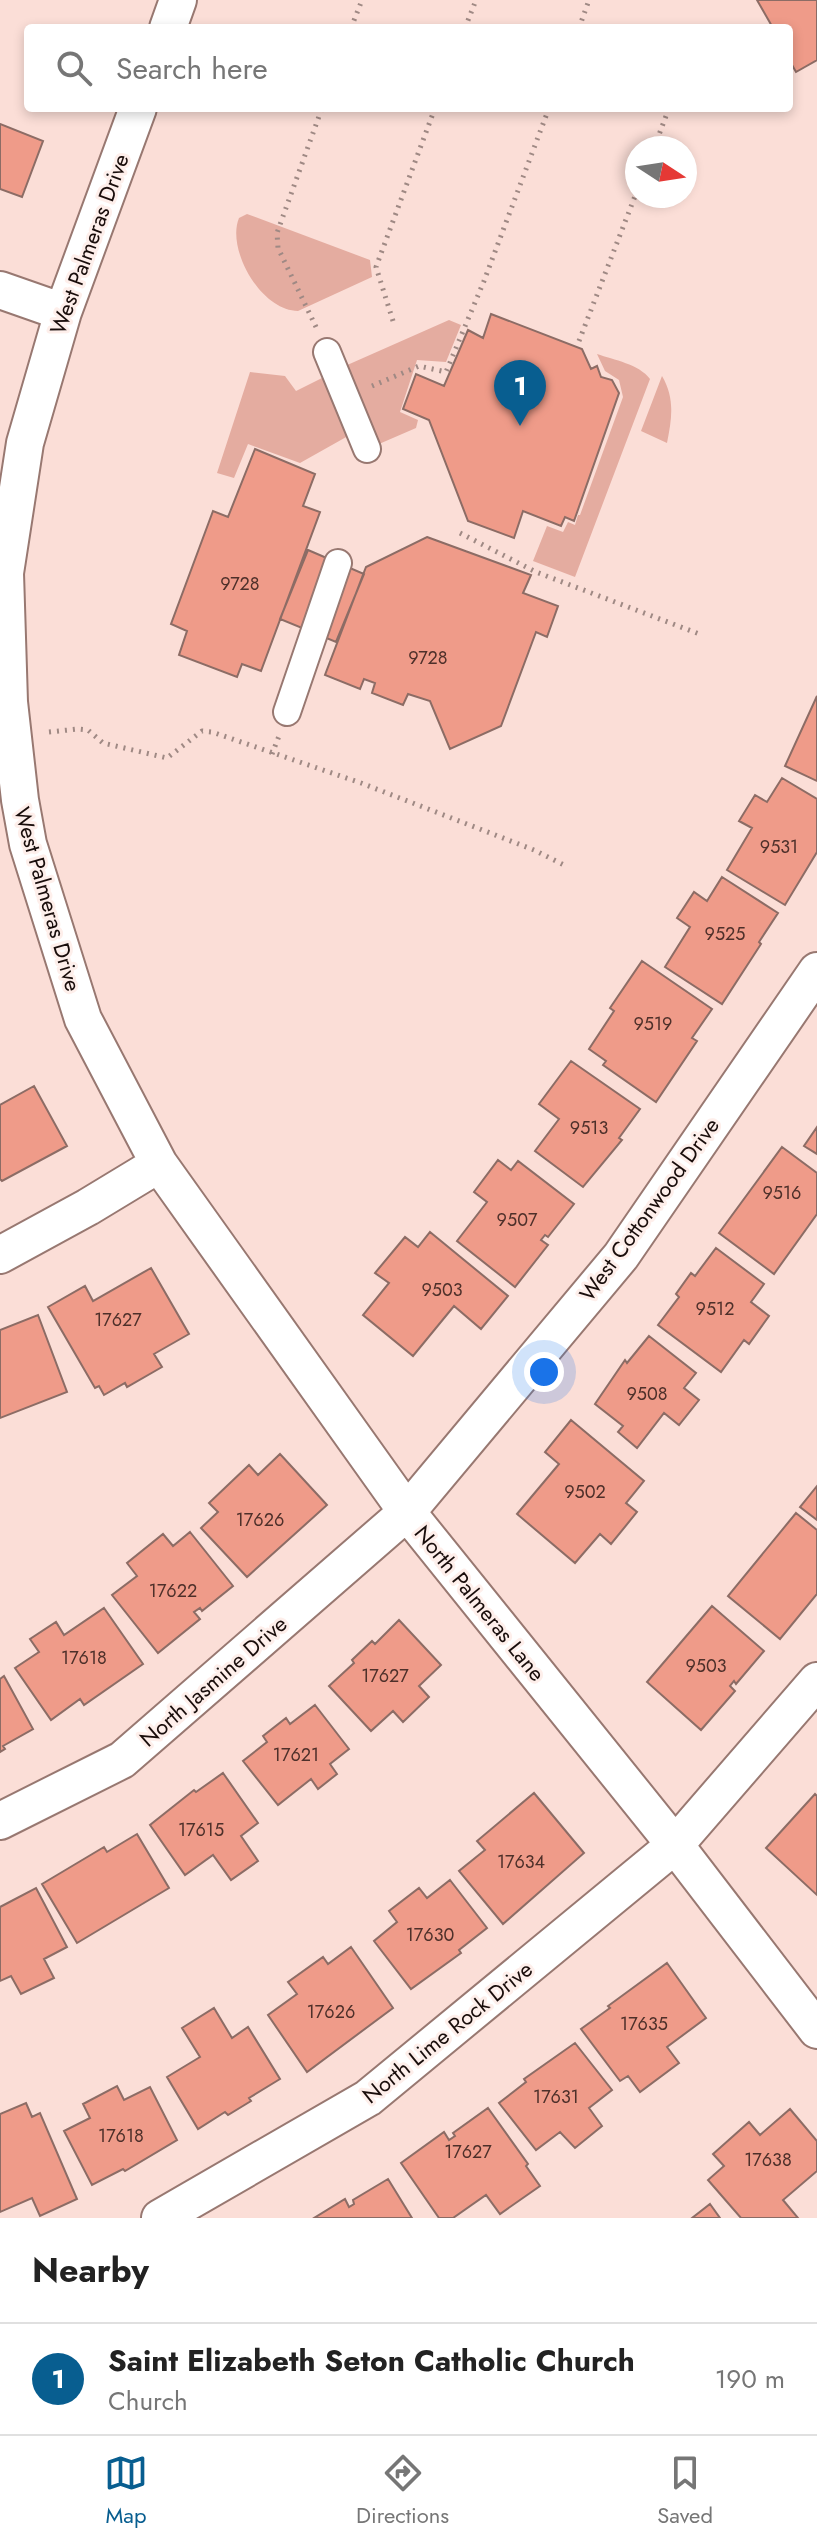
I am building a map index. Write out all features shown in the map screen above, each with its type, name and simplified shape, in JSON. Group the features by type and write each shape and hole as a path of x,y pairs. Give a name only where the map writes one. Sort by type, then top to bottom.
{"street":[{"path":"169,24 178,0"},
{"name":"West Palmeras Drive","path":"137,112 63,312 25,443 5,573 9,702 28,844 83,1019 159,1164"},
{"path":"0,290 63,312"},
{"path":"327,352 367,449"},
{"path":"287,712 338,563"},
{"name":"West Cottonwood Drive","path":"407,1512 621,1256 817,971"},
{"path":"0,1255 159,1164"},
{"name":"North Palmeras Lane","path":"159,1164 407,1512 675,1845 817,2030"},
{"name":"North Jasmine Drive","path":"0,1821 122,1760 407,1512"},
{"name":"North Lime Rock Drive","path":"160,2218 368,2098 675,1845 817,1681"}],"path":[{"path":"353,24 362,0"},
{"path":"467,24 476,0"},
{"path":"580,24 589,0"},
{"path":"321,112 277,233 278,248 289,265 327,352"},
{"path":"393,321 376,267 434,112"},
{"path":"346,398 419,366 446,372 547,112"},
{"path":"658,136 668,112"},
{"path":"579,341 630,208"},
{"path":"460,533 536,572 702,635"},
{"path":"49,732 88,730 103,743 167,758 202,731 212,732 361,783 534,850 564,865"}],"shaded area":[{"path":"247,214 370,260 372,277 298,311 284,308 260,290 242,261 236,231 239,218"},
{"path":"449,320 461,325 446,362 417,360 400,412 418,420 416,428 379,444 345,366"},
{"path":"597,354 633,366 650,379 575,577 533,561 547,526 563,532 568,522 575,525 623,397 619,380 605,371"},
{"path":"250,372 285,376 296,391 322,378 348,436 300,463 248,444 234,478 217,473"},
{"path":"662,376 669,392 671,408 667,443 641,431"}],"building":[{"path":"757,0 817,0 817,60 796,72 793,67 793,24 771,24"},
{"path":"0,124 43,141 22,197 0,189"},
{"path":"491,314 582,349 591,369 597,366 601,377 612,380 619,393 574,521 565,517 561,526 523,511 514,538 468,521 429,420 403,409 416,374 444,386 468,330 483,338"},
{"path":"255,449 315,474 303,506 320,512 261,671 242,664 237,677 179,655 187,631 171,624 213,511 228,517"},
{"path":"427,537 531,575 523,593 558,606 547,637 536,632 501,726 450,749 430,701 408,694 403,705 372,693 375,683 364,679 360,689 325,675 366,567"},
{"path":"308,550 364,574 336,642 280,619"},
{"path":"817,696 817,781 785,766"},
{"path":"782,778 817,799 817,852 785,905 727,870 752,828 739,821 755,795 767,802"},
{"path":"722,877 778,913 722,1004 665,967 690,927 677,918 694,892 707,901"},
{"path":"642,961 712,1009 692,1038 697,1041 656,1102 603,1065 606,1061 589,1049 614,1011 610,1008"},
{"path":"571,1061 640,1109 619,1138 622,1140 583,1187 535,1151 559,1119 539,1104"},
{"path":"34,1086 67,1146 2,1181 0,1105"},
{"path":"817,1127 817,1154 804,1146"},
{"path":"782,1147 817,1173 817,1214 774,1274 719,1233"},
{"path":"498,1160 511,1170 518,1161 574,1204 548,1237 545,1235 541,1240 548,1245 515,1287 457,1241 487,1202 474,1192"},
{"path":"430,1232 508,1296 481,1329 454,1306 413,1356 363,1315 389,1283 375,1273 405,1237 418,1247"},
{"path":"716,1248 764,1284 751,1302 769,1316 749,1344 744,1340 721,1372 658,1325 679,1297 676,1294 691,1273 695,1276"},
{"path":"151,1268 189,1334 154,1354 162,1367 127,1387 125,1383 104,1395 99,1386 95,1388 48,1307 85,1286 93,1301"},
{"path":"38,1315 67,1392 0,1418 0,1330"},
{"path":"649,1336 696,1373 684,1388 699,1400 679,1425 664,1413 637,1448 618,1432 623,1426 595,1404 625,1360 627,1363"},
{"path":"571,1420 644,1481 626,1503 637,1512 611,1544 600,1534 575,1563 517,1514 559,1464 545,1452"},
{"path":"280,1454 327,1505 247,1577 201,1528 218,1512 209,1503 249,1465 258,1475"},
{"path":"817,1486 817,1520 800,1507"},
{"path":"796,1513 817,1530 817,1594 780,1639 728,1596"},
{"path":"190,1532 233,1586 202,1611 200,1608 194,1612 200,1619 158,1653 112,1595 137,1576 127,1563 163,1534 173,1546"},
{"path":"712,1606 764,1651 736,1684 734,1681 730,1686 735,1691 701,1730 647,1682"},
{"path":"104,1608 143,1664 84,1705 80,1699 51,1720 15,1668 39,1652 30,1639 56,1622 64,1635"},
{"path":"399,1620 441,1665 419,1686 429,1697 403,1722 393,1711 371,1731 329,1686 372,1641 375,1644"},
{"path":"4,1676 33,1729 3,1746 5,1749 0,1752 0,1679"},
{"path":"315,1705 349,1749 330,1764 337,1774 318,1789 311,1779 278,1805 243,1761 267,1742 263,1736 286,1718 290,1724"},
{"path":"223,1773 258,1823 241,1836 258,1861 231,1880 213,1855 185,1875 150,1825 194,1790 196,1792"},
{"path":"534,1793 584,1853 503,1924 459,1871 485,1850 477,1841"},
{"path":"815,1794 817,1796 817,1895 766,1848"},
{"path":"137,1834 169,1888 77,1943 42,1884 104,1847 107,1852"},
{"path":"450,1880 487,1928 459,1950 461,1953 411,1989 374,1941 397,1922 389,1911 419,1888 427,1898"},
{"path":"36,1888 67,1947 44,1959 54,1978 21,1994 11,1976 0,1981 0,1907"},
{"path":"351,1947 393,2008 307,2072 268,2015 297,1994 288,1982 323,1957 328,1964"},
{"path":"667,1963 706,2018 667,2047 679,2063 640,2092 628,2076 620,2081 581,2029"},
{"path":"214,2008 232,2038 248,2027 280,2079 249,2098 251,2101 228,2115 225,2112 198,2129 167,2077 200,2057 182,2028"},
{"path":"575,2043 612,2090 589,2108 602,2126 575,2148 560,2132 536,2150 499,2103 526,2082 524,2079"},
{"path":"117,2086 124,2100 150,2087 177,2140 125,2171 123,2169 92,2185 64,2131 90,2118 83,2104"},
{"path":"26,2103 32,2117 40,2113 77,2199 40,2216 32,2198 0,2212 0,2114"},
{"path":"488,2108 540,2186 500,2214 486,2195 453,2218 439,2218 401,2163 444,2132 449,2140 455,2136 453,2133"},
{"path":"790,2109 817,2141 817,2171 783,2200 798,2218 741,2218 708,2180 724,2166 713,2154 749,2122 760,2135"},
{"path":"388,2179 412,2218 314,2218 345,2199 349,2207 354,2204 353,2200"},
{"path":"710,2204 720,2218 692,2218"}],"place":[{"name":"Saint Elizabeth Seton Catholic Church","path":"520,426"}]}
